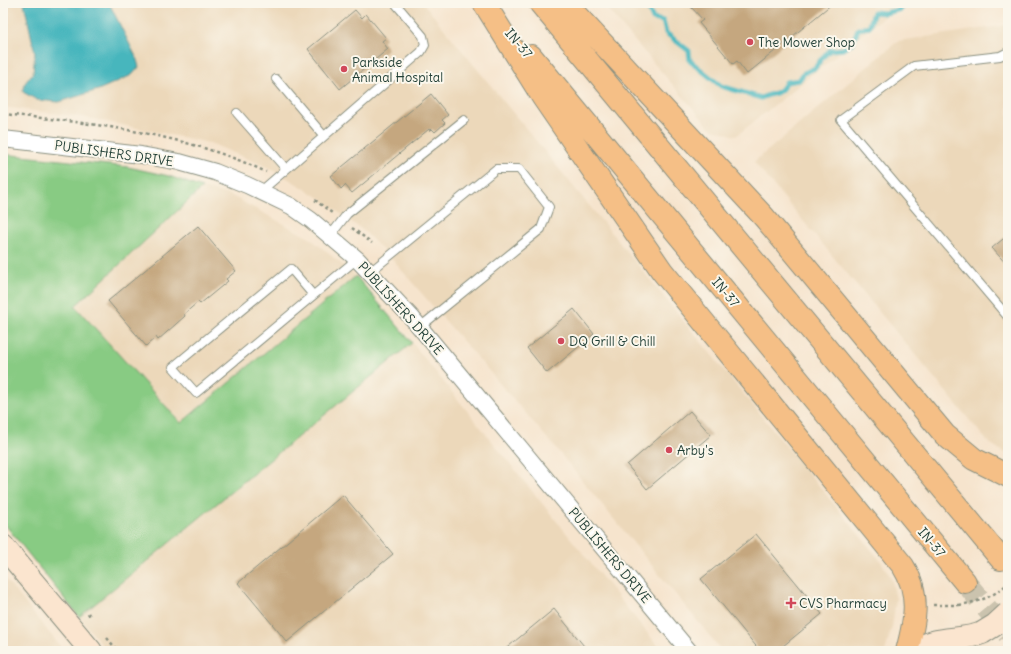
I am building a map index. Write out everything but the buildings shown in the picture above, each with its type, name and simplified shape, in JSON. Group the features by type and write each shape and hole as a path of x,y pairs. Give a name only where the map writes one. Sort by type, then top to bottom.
{"highway":[{"name":"IN-37","path":"485,3 965,582"},
{"path":"485,3 542,96 662,271 905,569 913,588 915,605 914,625 907,651"},
{"path":"540,3 1001,559"},
{"path":"565,3 764,217 945,435 974,459 1008,476"}],"street":[{"name":"PUBLISHERS DRIVE","path":"3,139 141,155 179,162 215,172 291,206 357,259 420,327 689,651"},
{"path":"3,546 91,651"},
{"path":"915,651 933,642 965,639 982,633 995,625 1008,613"}],"lane":[{"path":"260,192 413,61 425,44 423,36 395,3"},
{"path":"1008,52 1000,56 914,66 841,120 1008,317"},
{"path":"276,79 324,136"},
{"path":"237,113 286,169"},
{"path":"330,236 347,214 464,120"},
{"path":"370,272 496,169 519,168 549,208 541,229 420,327"},
{"path":"313,295 291,269 173,367 196,393 357,259"}],"path":[{"path":"928,605 959,605 973,603 988,598 1008,583"}],"shaded area":[{"path":"3,3 423,3 879,559 891,577 896,599 892,627 885,651 722,651 554,446 392,259 365,232 320,198 274,170 210,143 83,117 3,107"},
{"path":"602,3 901,3 736,136 710,128"},
{"path":"1008,25 1008,455 988,442 754,162 898,41"},
{"path":"202,188 230,195 311,239 356,276 181,423 75,306"},
{"path":"412,343 662,651 107,651 79,617"},
{"path":"3,576 64,651 3,651"}],"green space":[{"path":"3,154 128,167 169,176 202,188 75,306 181,423 356,276 412,343 79,617 3,522"}],"water":[{"path":"24,3 109,3 136,57 139,67 132,75 98,90 59,102 37,100 23,92 25,83 33,73 35,53"}],"waterway":[{"path":"642,3 649,10 653,19 663,21 666,33 689,51 690,61 721,86 761,98 779,92 786,82 799,80 804,73 815,68 830,50 843,49 853,42 858,29 869,27 874,12 885,13 901,9 902,3"}],"tunnel":[{"path":"965,582 1008,634"}],"place":[{"name":"The Mower Shop","path":"750,42"},
{"name":"Parkside Animal Hospital","path":"344,69"},
{"name":"DQ Grill & Chill","path":"561,341"},
{"name":"Arby's","path":"669,450"},
{"name":"CVS Pharmacy","path":"791,603"}]}
